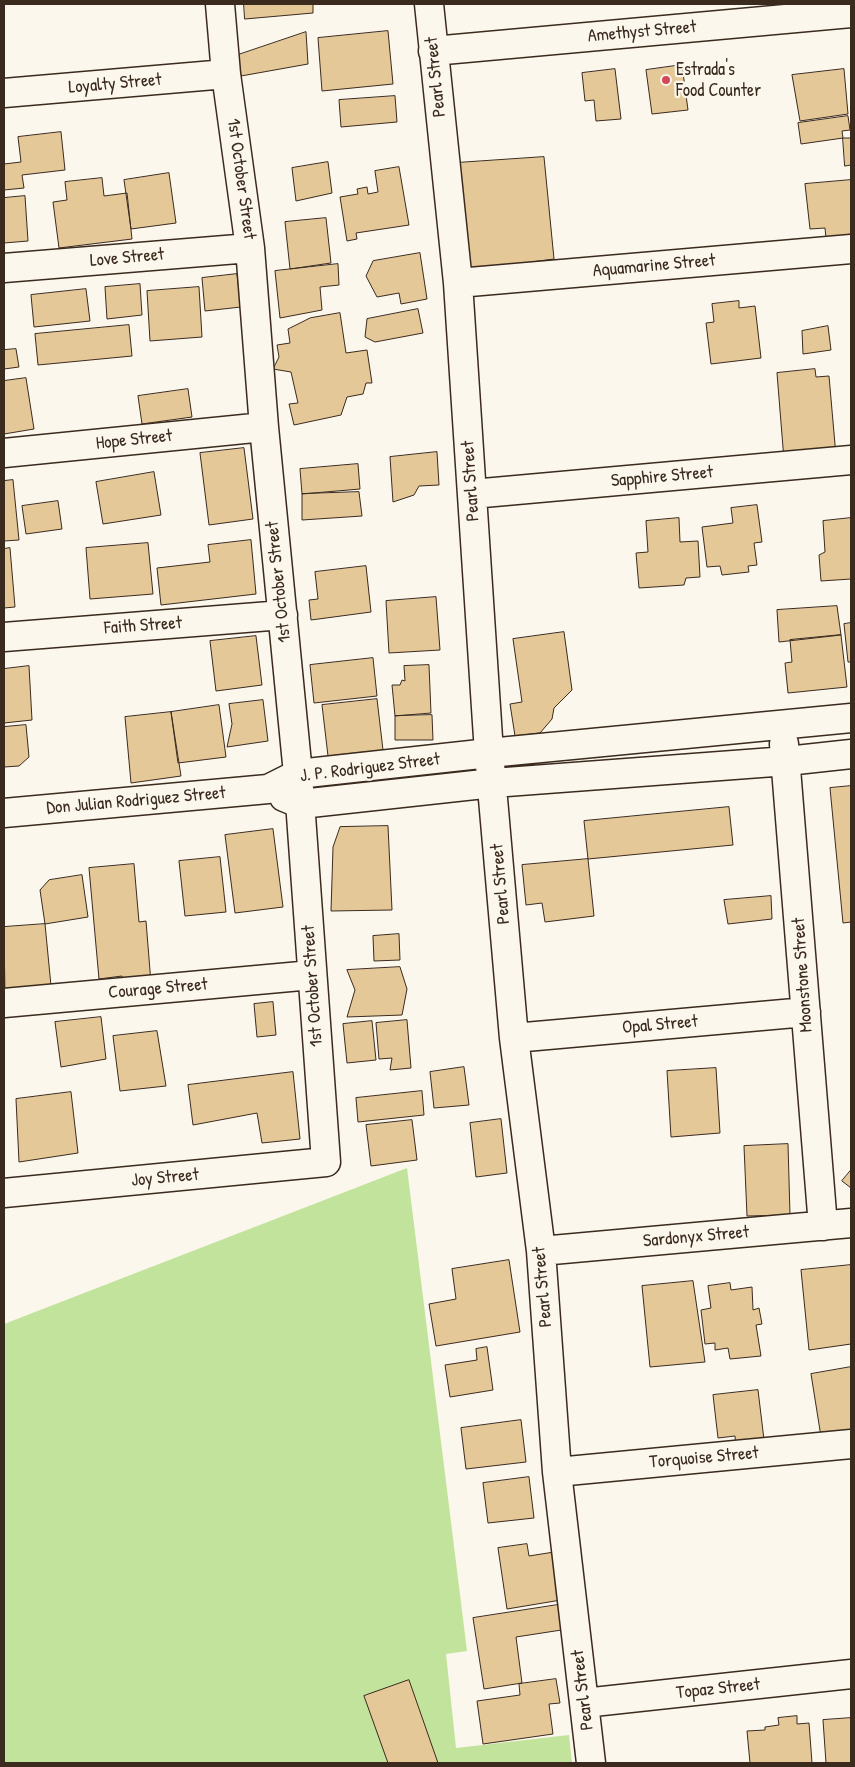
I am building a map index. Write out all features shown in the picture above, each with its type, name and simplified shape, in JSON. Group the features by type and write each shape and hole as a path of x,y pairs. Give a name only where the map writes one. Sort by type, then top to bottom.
{"street":[{"name":"1st October Street","path":"220,4 226,74 250,248 264,427 298,774 326,1162"},
{"name":"Pearl Street","path":"430,4 433,51 458,283 489,753 514,1038 540,1252 557,1472 591,1763"},
{"name":"Amethyst Street","path":"433,51 851,13"},
{"name":"Loyalty Street","path":"4,93 226,74"},
{"name":"Love Street","path":"4,268 250,248"},
{"name":"Aquamarine Street","path":"458,283 851,249"},
{"name":"Hope Street","path":"4,453 264,427"},
{"name":"Sapphire Street","path":"472,494 851,460"},
{"name":"Faith Street","path":"4,637 283,615"},
{"name":"J. P. Rodriguez Street","path":"268,789 298,774 489,753 851,718"},
{"name":"Moonstone Street","path":"782,725 823,1226"},
{"path":"660,737 662,771"},
{"name":"J. P. Rodriguez Street","path":"268,789 300,804 492,783 786,762 851,754"},
{"name":"Don Julian Rodriguez Street","path":"4,813 268,789"},
{"name":"Courage Street","path":"4,1003 312,975"},
{"name":"Opal Street","path":"514,1038 806,1012"},
{"name":"Joy Street","path":"4,1193 326,1162"},
{"name":"Sardonyx Street","path":"540,1252 851,1223"},
{"name":"Torquoise Street","path":"557,1472 851,1444"},
{"name":"Topaz Street","path":"584,1703 851,1674"}],"green space":[{"path":"407,1168 467,1651 446,1654 456,1748 569,1735 572,1763 4,1763 4,1324"}],"building":[{"path":"244,4 313,4 313,13 245,19"},
{"path":"388,31 393,84 322,91 318,38"},
{"path":"306,32 308,64 241,76 238,55"},
{"path":"682,65 688,110 652,114 646,70"},
{"path":"615,69 621,119 596,121 594,100 585,101 582,73"},
{"path":"844,69 848,114 800,121 792,75"},
{"path":"395,96 397,122 341,127 339,100"},
{"path":"848,116 850,130 842,131 843,138 801,144 798,123"},
{"path":"61,132 65,170 22,175 24,188 4,190 4,164 21,162 18,137"},
{"path":"843,138 851,138 851,165 845,166"},
{"path":"544,157 554,259 466,271 456,163"},
{"path":"328,162 332,193 296,201 292,168"},
{"path":"399,167 409,225 356,233 357,239 347,241 340,197 358,194 357,189 367,187 368,194 378,192 375,171"},
{"path":"169,173 176,223 131,229 124,180"},
{"path":"102,178 104,196 127,193 132,239 59,248 53,202 67,200 65,182"},
{"path":"851,180 851,236 826,238 825,228 810,229 805,184"},
{"path":"25,196 28,241 4,243 4,198"},
{"path":"326,218 331,263 290,269 285,222"},
{"path":"420,253 427,299 401,304 399,293 377,297 366,276 373,261"},
{"path":"338,264 339,285 320,287 322,310 280,318 275,271"},
{"path":"237,274 241,307 205,311 202,278"},
{"path":"140,284 142,315 107,319 105,287"},
{"path":"199,287 202,337 150,341 147,291"},
{"path":"86,289 90,321 34,327 31,295"},
{"path":"739,301 739,308 755,306 761,358 711,364 706,323 714,322 712,304"},
{"path":"418,309 423,333 375,342 365,337 367,319"},
{"path":"340,313 346,353 367,350 372,383 366,383 363,394 347,397 341,415 294,425 289,404 298,403 291,372 273,369 279,357 277,345 290,343 288,329 310,318"},
{"path":"129,325 132,356 38,365 35,334"},
{"path":"828,326 831,350 803,354 802,331"},
{"path":"16,349 19,367 4,369 4,350"},
{"path":"815,369 816,377 829,376 836,456 784,460 777,373"},
{"path":"26,378 34,429 4,434 4,381"},
{"path":"188,389 192,417 142,424 138,396"},
{"path":"244,448 253,519 209,525 200,453"},
{"path":"437,452 439,485 419,486 414,495 393,502 390,457"},
{"path":"358,464 360,489 302,494 300,469"},
{"path":"154,472 161,515 103,524 96,482"},
{"path":"13,480 19,540 4,541 4,481"},
{"path":"359,492 362,516 302,520 302,494"},
{"path":"58,501 62,529 26,534 22,506"},
{"path":"757,505 762,542 754,543 757,565 748,566 749,572 722,575 720,566 707,567 702,527 733,523 731,508"},
{"path":"679,518 680,542 698,541 700,577 686,578 684,585 639,588 636,553 648,552 646,521"},
{"path":"851,518 851,579 821,581 819,555 825,552 823,521"},
{"path":"251,540 256,594 161,605 157,568 210,562 208,545"},
{"path":"148,543 153,594 90,599 86,548"},
{"path":"10,548 15,607 4,608 4,549"},
{"path":"366,566 371,612 311,620 309,600 318,599 315,572"},
{"path":"436,597 440,650 389,653 386,601"},
{"path":"837,606 841,635 779,642 777,610"},
{"path":"851,623 851,662 848,662 844,624"},
{"path":"564,632 572,690 554,708 552,719 540,733 515,736 510,704 522,702 513,639"},
{"path":"841,635 847,687 788,693 785,663 792,662 790,640"},
{"path":"256,636 262,685 216,691 210,641"},
{"path":"373,658 377,696 314,703 310,665"},
{"path":"429,665 431,713 395,716 392,685 400,685 402,680 405,681 404,666"},
{"path":"29,666 32,720 4,723 4,669"},
{"path":"377,699 383,750 328,756 322,705"},
{"path":"263,700 268,741 227,747 232,724 229,704"},
{"path":"219,705 226,757 178,763 171,712"},
{"path":"171,712 181,776 131,783 125,717"},
{"path":"432,715 433,740 395,740 395,716"},
{"path":"26,725 29,757 19,766 4,767 4,727"},
{"path":"851,786 851,922 843,923 830,788"},
{"path":"729,807 733,845 588,859 584,821"},
{"path":"388,826 392,910 331,911 333,847 340,827"},
{"path":"273,829 283,907 235,913 225,835"},
{"path":"220,857 226,912 185,916 179,861"},
{"path":"588,859 594,916 545,922 542,903 526,905 522,865"},
{"path":"134,864 139,922 146,921 151,983 123,985 122,976 99,979 89,868"},
{"path":"82,875 88,917 45,924 40,890 49,880"},
{"path":"771,896 772,919 728,924 724,900"},
{"path":"45,924 52,996 5,1000 4,927"},
{"path":"399,934 400,960 374,961 373,936"},
{"path":"400,967 407,989 402,1015 347,1017 355,990 347,970"},
{"path":"273,1002 276,1035 257,1037 254,1004"},
{"path":"101,1017 106,1059 61,1067 55,1022"},
{"path":"407,1020 411,1068 390,1070 392,1058 379,1059 376,1023"},
{"path":"372,1021 376,1060 347,1063 343,1024"},
{"path":"157,1031 166,1086 120,1091 113,1036"},
{"path":"464,1067 469,1105 434,1108 430,1072"},
{"path":"716,1068 720,1133 671,1137 667,1071"},
{"path":"293,1072 300,1139 262,1143 257,1113 193,1125 188,1085"},
{"path":"422,1091 424,1115 358,1122 356,1098"},
{"path":"71,1092 78,1153 19,1162 16,1099"},
{"path":"501,1119 507,1173 476,1177 470,1123"},
{"path":"412,1120 417,1160 371,1166 366,1125"},
{"path":"788,1144 790,1215 747,1216 744,1146"},
{"path":"851,1170 851,1188 842,1181"},
{"path":"509,1260 520,1332 436,1346 429,1304 456,1299 452,1269"},
{"path":"851,1265 851,1344 809,1350 801,1270"},
{"path":"693,1281 705,1362 650,1367 642,1286"},
{"path":"730,1283 731,1290 752,1287 753,1310 759,1308 762,1324 756,1325 761,1356 730,1359 728,1348 715,1350 715,1343 705,1344 701,1310 711,1308 708,1286"},
{"path":"487,1347 493,1390 450,1397 445,1365 477,1360 476,1349"},
{"path":"851,1367 851,1439 822,1443 811,1374"},
{"path":"758,1390 765,1448 736,1449 735,1436 718,1438 713,1395"},
{"path":"521,1420 526,1462 466,1469 461,1428"},
{"path":"529,1477 534,1518 488,1523 483,1483"},
{"path":"527,1544 529,1556 554,1552 561,1600 507,1609 498,1548"},
{"path":"564,1604 568,1629 516,1637 522,1683 484,1689 473,1618"},
{"path":"556,1679 560,1703 549,1704 553,1734 483,1744 477,1701 520,1695 519,1684"},
{"path":"409,1680 438,1763 388,1763 364,1696"},
{"path":"797,1716 797,1724 809,1723 812,1763 750,1763 747,1731 765,1730 765,1727 779,1725 778,1718"},
{"path":"851,1718 851,1763 826,1763 823,1720"}],"place":[{"name":"Estrada's Food Counter","path":"666,80"}]}
